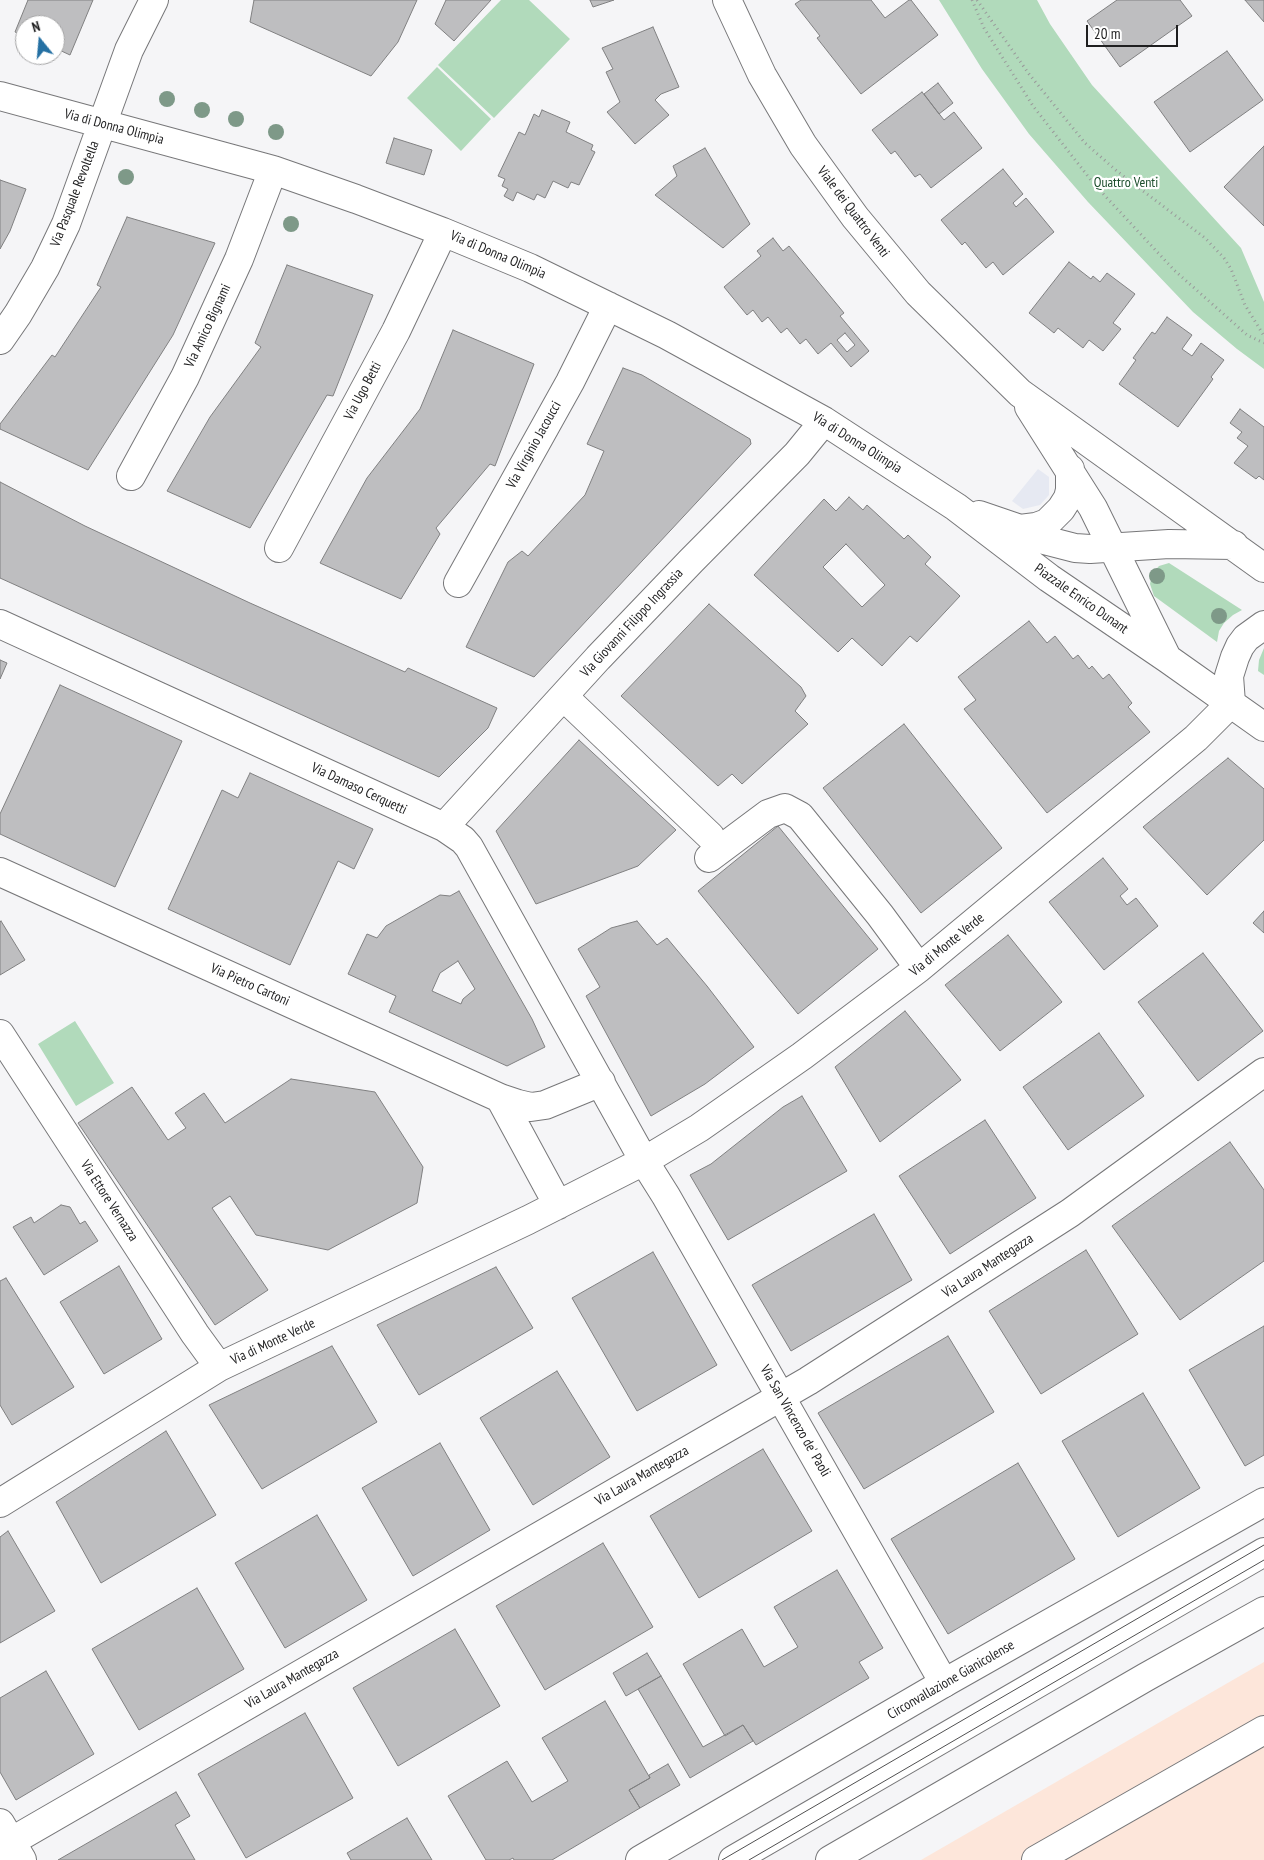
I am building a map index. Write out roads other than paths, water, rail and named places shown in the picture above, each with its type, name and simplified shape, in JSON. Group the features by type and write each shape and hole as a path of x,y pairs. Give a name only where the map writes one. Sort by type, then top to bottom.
{"street":[{"name":"Via Pasquale Revoltella","path":"0,340 18,314 57,245 76,198 129,50 154,0"},
{"name":"Viale dei Quattro Venti","path":"727,0 748,48 780,107 803,145 840,197 918,293 1020,393"},
{"name":"Via di Donna Olimpia","path":"0,96 273,170 443,232 530,268 718,362 824,421 956,507"},
{"name":"Via Amico Bignami","path":"131,476 185,377 239,259 273,170"},
{"name":"Via Ugo Betti","path":"279,548 396,331 443,232"},
{"name":"Via Virginio Jacoucci","path":"458,582 565,390 608,306"},
{"path":"1020,393 1093,508 1168,659"},
{"path":"1020,393 1264,568"},
{"name":"Via Giovanni Filippo Ingrassia","path":"444,827 691,561 797,454 824,421"},
{"path":"1020,529 1036,527 1046,523 1061,509 1068,498 1070,490 1070,469"},
{"path":"956,507 1060,545 1090,549 1169,544 1234,545"},
{"name":"Piazzale Enrico Dunant","path":"956,507 1049,578 1264,727"},
{"name":"Via Damaso Cerquetti","path":"0,624 444,827 463,840 474,854 601,1082"},
{"path":"1230,704 1230,676 1235,657 1246,638 1264,625"},
{"path":"564,697 710,847 768,814 785,808 800,816 880,915 919,968"},
{"name":"Via di Monte Verde","path":"0,1503 219,1367 558,1205 644,1160 699,1128 749,1095 919,968 1196,738 1230,704"},
{"name":"Via Pietro Cartoni","path":"0,872 500,1098 531,1107 545,1105 601,1082"},
{"name":"Via Ettore Vernazza","path":"0,1034 195,1334 219,1367"},
{"name":"Via Laura Mantegazza","path":"8,1843 808,1381 1070,1213 1264,1072"},
{"name":"Via San Vincenzo de' Paoli","path":"601,1082 944,1683"},
{"path":"500,1098 558,1205"},
{"name":"Circonvallazione Gianicolense","path":"640,1860 944,1683 1264,1502"},
{"path":"733,1860 1264,1552"},
{"path":"830,1860 1137,1682 1264,1611"},
{"path":"1036,1860 1264,1730"}],"tram line":[{"path":"722,1860 1264,1545"},
{"path":"749,1860 1264,1560"}],"park label":[{"name":"Quattro Venti","path":"1126,183"}]}
